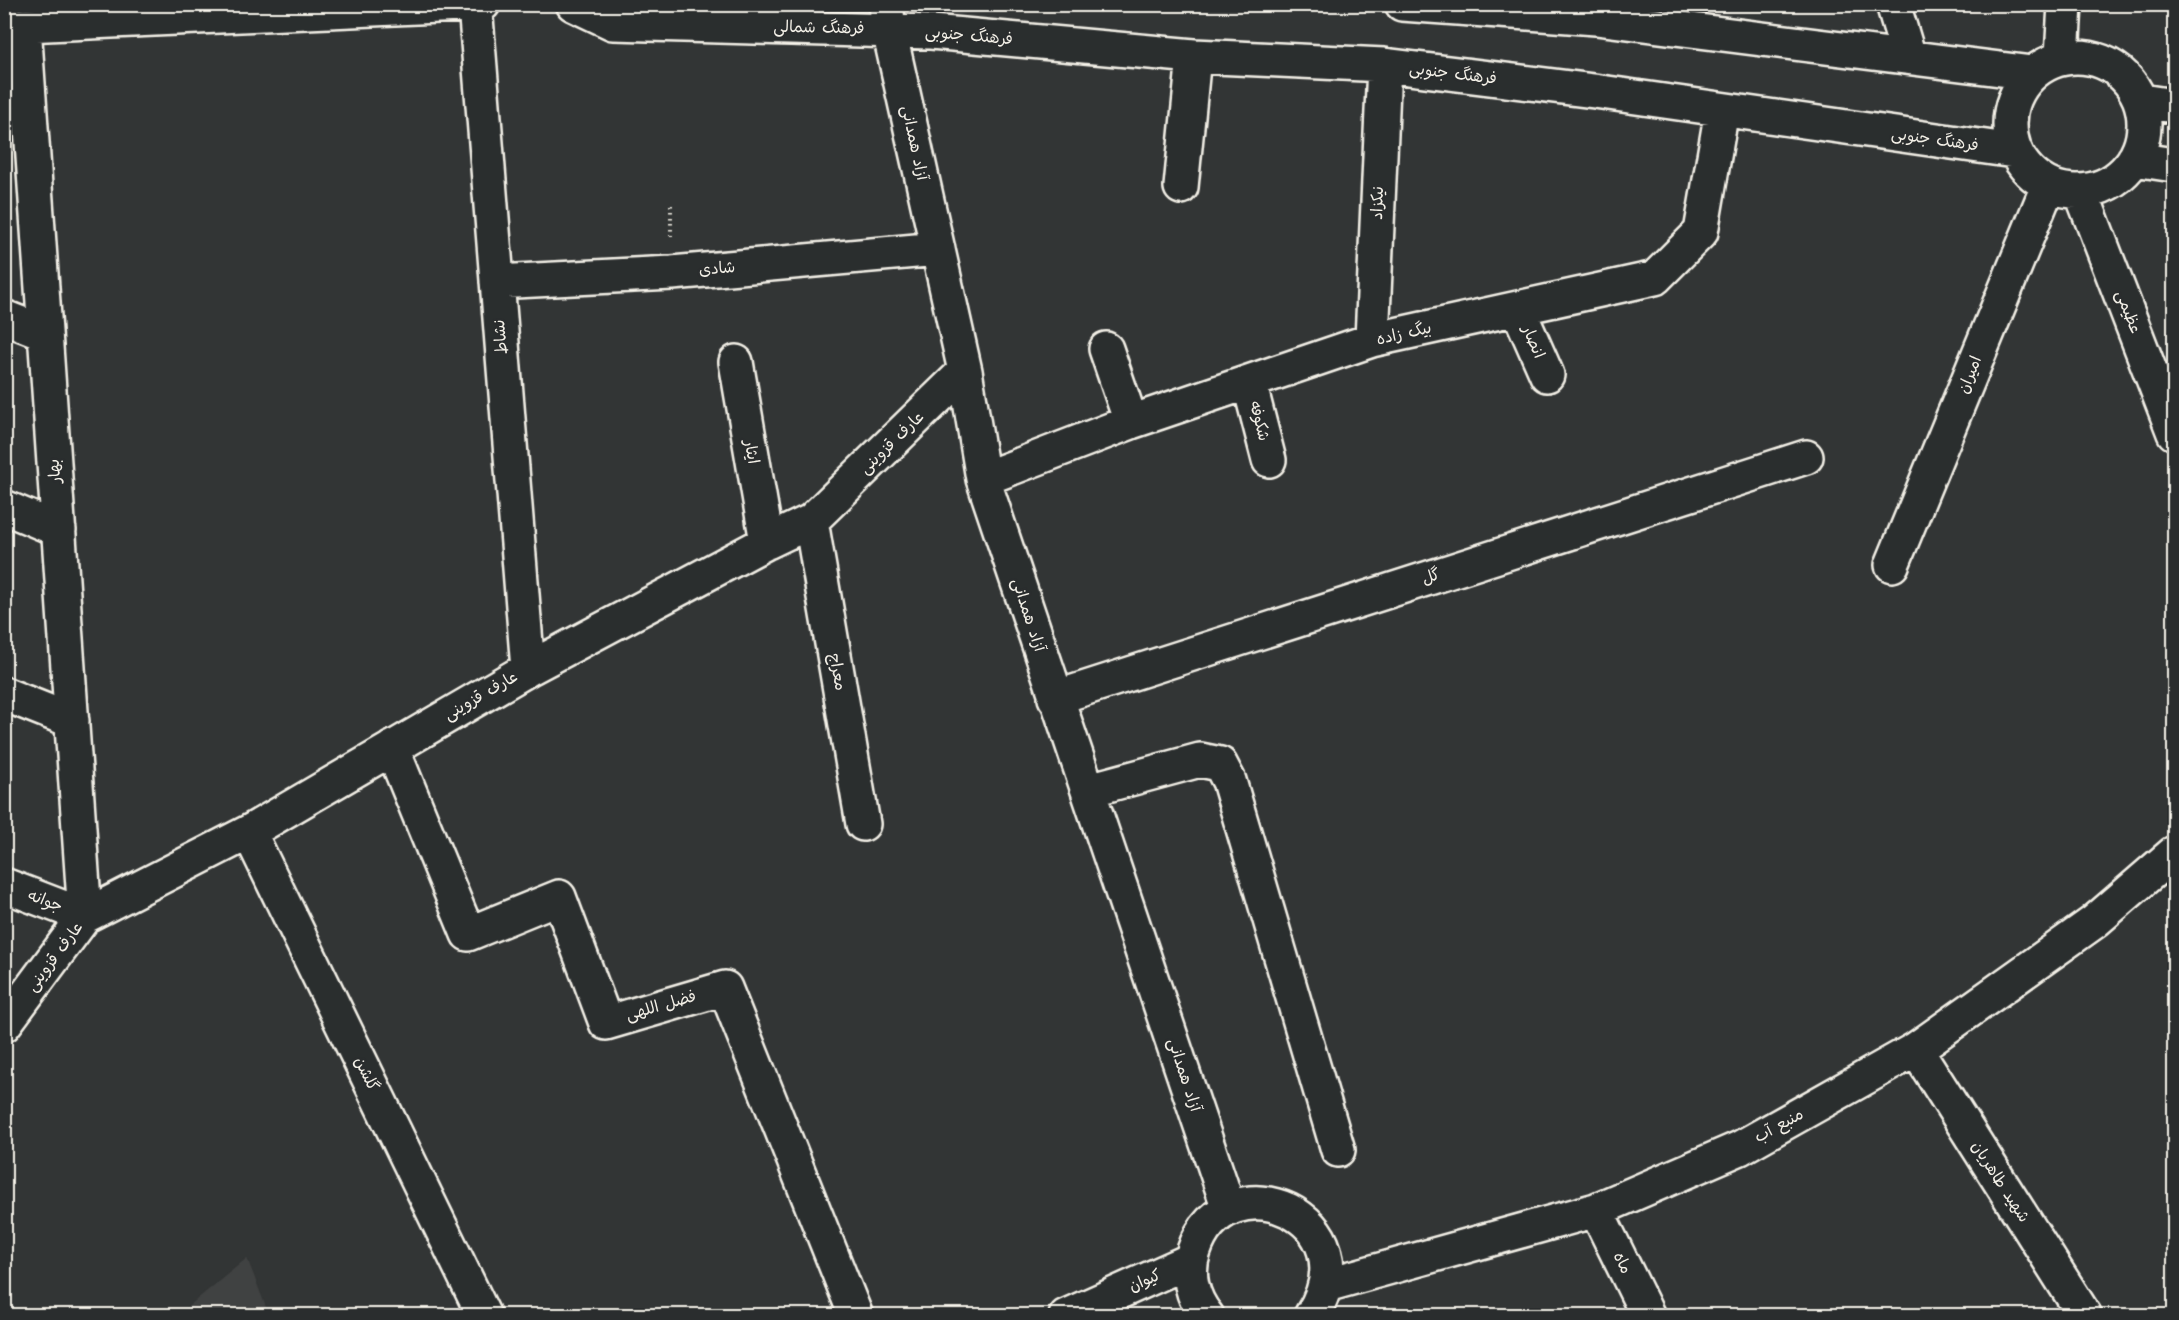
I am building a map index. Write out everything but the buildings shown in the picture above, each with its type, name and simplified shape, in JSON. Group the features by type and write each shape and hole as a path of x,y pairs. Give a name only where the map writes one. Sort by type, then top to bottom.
{"street":[{"path":"14,25 249,10 483,4"},
{"name":"فرهنگ شمالی","path":"573,4 612,14 888,17"},
{"path":"1402,4 1594,11 2032,73"},
{"path":"1893,4 1909,57"},
{"path":"2062,57 2065,4"},
{"name":"نشاط","path":"475,5 528,669"},
{"name":"فرهنگ جنوبی","path":"888,17 931,32 1194,56 1384,65 2014,151"},
{"name":"آزاد همدانی","path":"888,17 965,371 982,479 1229,1209"},
{"name":"بهار","path":"14,25 45,333 85,916"},
{"path":"1181,187 1194,56"},
{"path":"2087,56 2110,64 2128,80 2140,101 2144,121 2142,141 2134,159 2120,176 2102,187 2081,192 2048,186 2029,171 2014,151 2010,130 2010,109 2019,89 2032,73 2046,63 2062,57 2087,56"},
{"name":"نیکزاد","path":"1372,340 1384,65"},
{"path":"2140,101 2175,106"},
{"name":"بیگ زاده","path":"982,479 1131,422 1372,340 1655,278 1701,232 1722,110"},
{"path":"2134,159 2175,165"},
{"name":"امیران","path":"1892,565 2048,186"},
{"name":"عظیمی","path":"2081,192 2175,433"},
{"name":"شادی","path":"497,282 672,273 938,249"},
{"name":"انصار","path":"1518,309 1547,375"},
{"path":"4,317 45,333"},
{"path":"1106,349 1131,422"},
{"name":"ایثار","path":"736,362 767,542"},
{"name":"عارف قزوینی","path":"4,1025 85,916 249,832 528,669 811,521 965,371"},
{"name":"شکوفه","path":"1250,382 1269,460"},
{"name":"گل","path":"1055,698 1806,457"},
{"path":"4,507 59,530"},
{"name":"معراج","path":"811,521 863,824"},
{"path":"4,694 72,721"},
{"name":"فضل اللهی","path":"392,748 468,934 559,897 606,1023 725,988 856,1316"},
{"path":"1089,790 1200,760 1220,764 1229,781 1338,1150"},
{"name":"گلشن","path":"249,832 484,1316"},
{"name":"منبع آب","path":"1326,1285 1596,1210 1740,1148 1916,1049 2094,922 2175,853"},
{"name":"جوانه","path":"4,885 85,916"},
{"name":"شهید طاهریان","path":"1916,1049 2085,1316"},
{"path":"1207,1316 1199,1306 1191,1284 1191,1260 1198,1240 1211,1222 1229,1209 1249,1203 1271,1204 1291,1211 1309,1224 1321,1242 1327,1263 1326,1285 1320,1302 1311,1316"},
{"name":"ماه","path":"1596,1210 1648,1316"},
{"name":"کیوان","path":"1066,1316 1191,1260"}],"shaded area":[{"path":"247,1258 269,1315 178,1315"}]}
